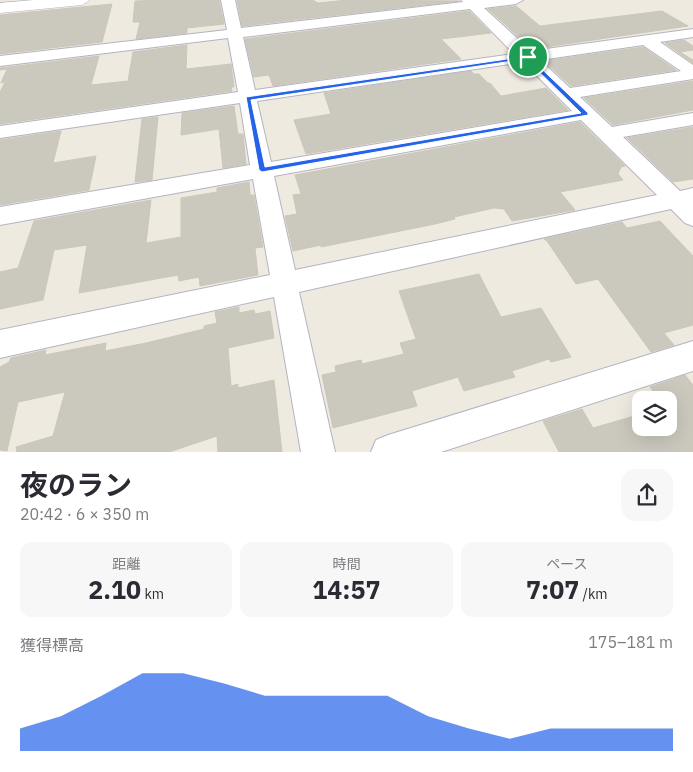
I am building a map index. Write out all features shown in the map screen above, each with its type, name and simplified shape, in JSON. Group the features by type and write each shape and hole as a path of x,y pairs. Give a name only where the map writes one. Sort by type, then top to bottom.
{"main road":[{"path":"0,2 20,0"},
{"path":"0,8 82,0"}],"street":[{"path":"228,0 318,452"},
{"path":"0,61 471,2 516,0"},
{"path":"471,2 607,134 687,205"},
{"path":"0,132 693,33"},
{"path":"646,40 693,73"},
{"path":"566,94 693,73"},
{"path":"0,216 586,114"},
{"path":"607,134 693,120"},
{"path":"0,344 284,282 687,205"},
{"path":"388,452 693,356"}],"building":[{"path":"219,0 224,24 187,28 187,33 136,39 140,22 133,22 135,1"},
{"path":"237,0 313,0 318,3 347,0 459,1 242,26"},
{"path":"112,4 102,42 0,54 0,15"},
{"path":"516,6 540,26 662,11 688,26 532,49 488,9"},
{"path":"469,11 491,33 441,39 461,59 273,86 269,75 254,77 245,39"},
{"path":"684,40 693,46 693,50 680,52 693,60 693,63 665,43"},
{"path":"187,45 186,69 231,64 234,87 231,87 232,91 0,124 0,92 5,82 1,83 7,69 0,70 0,68 99,56 91,85 128,81 133,52"},
{"path":"643,47 676,70 571,86 544,61"},
{"path":"471,71 474,74 479,74 490,83 501,96 546,88 568,110 306,154 294,120 331,114 324,93"},
{"path":"693,81 693,110 613,125 584,98"},
{"path":"234,106 238,134 243,134 246,164 223,168 219,129 181,135 182,113"},
{"path":"158,117 152,180 135,182 142,119"},
{"path":"580,122 625,166 621,167 618,174 623,180 560,192 575,210 512,221 504,209 494,208 454,217 455,219 435,224 293,251 285,216 297,214 293,195 301,194 295,175"},
{"path":"693,127 693,179 673,182 627,138"},
{"path":"61,131 53,163 96,156 89,190 0,205 0,140"},
{"path":"249,182 250,195 254,195 263,247 255,248 258,275 200,286 199,277 179,281 178,275 79,293 87,245 54,250 43,300 0,309 0,272 18,268 34,221 151,200 146,243 181,237 181,198 217,192 217,188"},
{"path":"660,221 693,256 693,325 664,333 674,345 651,352 598,279 576,284 544,239 622,222 627,228"},
{"path":"479,274 501,317 541,308 571,357 551,362 549,359 512,371 515,377 464,391 458,377 412,391 417,406 333,428 322,375 336,372 335,366 361,360 362,364 404,354 400,343 416,339 399,291"},
{"path":"239,307 239,313 254,310 255,314 270,311 274,338 228,348 231,386 238,384 238,388 274,380 282,452 218,452 217,436 169,452 17,452 16,447 53,436 65,392 18,402 7,451 0,450 0,367 9,362 11,358 46,350 45,355 106,343 105,351 146,343 204,329 204,326 217,323 215,312"},
{"path":"685,375 693,385 693,452 559,452 543,421 582,409 593,428 632,417 632,436 677,436 677,391 653,391 650,387"}],"route":[{"path":"528,57 586,114 262,170 248,98 528,57"}]}
